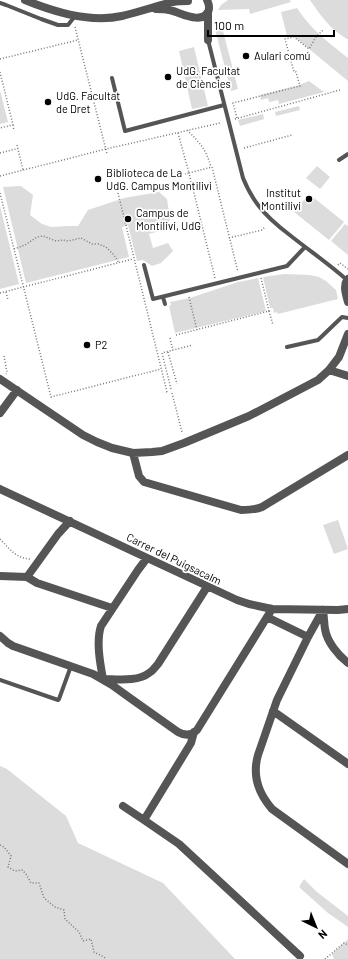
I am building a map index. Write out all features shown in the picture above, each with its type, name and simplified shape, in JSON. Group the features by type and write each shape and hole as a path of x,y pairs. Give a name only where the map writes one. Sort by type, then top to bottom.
{"street":[{"path":"26,0 64,13 91,18 121,16 174,2 189,0 187,10 195,18 208,40"},
{"path":"208,40 209,1"},
{"path":"149,9 170,10 195,18 202,18 208,13"},
{"path":"347,280 344,286 348,302"},
{"path":"3,376 17,390 83,435 112,448 134,453 152,452 184,443 243,419 318,380 339,357 348,334"},
{"path":"328,370 348,376"},
{"path":"0,413 17,390"},
{"path":"134,453 140,476 144,482 241,510 262,507 348,456"},
{"name":"Carrer del Puigsacalm","path":"0,489 237,600 272,609 348,609"},
{"path":"27,577 70,521"},
{"path":"103,680 100,662 99,633 101,626 147,558"},
{"path":"0,576 27,577 37,583 112,608"},
{"path":"103,680 130,679 149,674 158,664 207,587"},
{"path":"0,636 13,646 93,674 112,685 178,732 184,735 190,735 197,730 272,609"},
{"path":"323,610 308,636 277,700 256,763 256,774 260,792 272,809 348,864"},
{"path":"323,610 327,639 339,655 348,663"},
{"path":"267,617 308,636"},
{"path":"273,711 348,764"},
{"path":"144,820 191,743 194,732"},
{"path":"123,806 180,844 302,957"}],"lane":[{"path":"0,3 58,24 68,24 76,15"},
{"path":"208,40 243,178 247,188 265,214 347,280"},
{"path":"112,78 125,131 224,105"},
{"path":"339,160 348,154"},
{"path":"144,265 153,299 287,266 305,247"},
{"path":"163,297 165,304"},
{"path":"287,347 318,340 342,317 348,318"},
{"path":"0,680 58,700 71,666"}],"path":[{"path":"76,15 75,26 78,40 107,154"},
{"path":"324,29 316,37 309,49 294,37 285,39 294,72 296,72 300,86 233,102 236,118 340,90"},
{"path":"0,59 78,40"},
{"path":"0,72 14,131"},
{"path":"0,176 220,123"},
{"path":"0,128 13,125"},
{"path":"187,130 204,149 212,167 239,278"},
{"path":"178,133 216,283"},
{"path":"244,148 292,135"},
{"path":"17,145 19,148 23,170"},
{"path":"0,153 19,148"},
{"path":"106,150 108,157"},
{"path":"185,174 211,167"},
{"path":"0,193 50,397 161,369"},
{"path":"118,193 161,369 167,392 169,392"},
{"path":"195,215 199,214"},
{"path":"230,238 262,230 266,227"},
{"path":"199,232 203,231"},
{"path":"14,249 25,245 37,237 43,236 56,241 68,241 82,238 92,244 98,244 106,247 114,254 119,263"},
{"path":"0,293 133,259"},
{"path":"260,272 273,325"},
{"path":"188,291 196,330"},
{"path":"6,292 8,300"},
{"path":"176,335 269,311"},
{"path":"170,338 173,350"},
{"path":"171,389 162,353 193,345"},
{"path":"168,352 177,384"},
{"path":"3,376 8,372 4,356"},
{"path":"172,393 182,432"},
{"path":"0,539 18,556 40,559"},
{"path":"0,845 4,847 11,856 8,867 15,871 22,870 31,883 39,883 44,898 55,907 64,910 65,919 79,932 83,941 91,939 94,952 106,959"},
{"path":"325,959 344,943 348,945"}],"shaded area":[{"path":"228,0 290,0 291,2 250,14 249,9 218,10 221,5"},
{"path":"310,0 348,0 348,39 331,27"},
{"path":"297,8 314,29 348,58 348,81 292,35 287,36 281,12"},
{"path":"222,27 238,89 231,91 215,28"},
{"path":"194,47 208,106 192,109 179,51"},
{"path":"309,81 324,92 279,104 278,100 269,102 268,98 261,100 260,95"},
{"path":"0,90 8,122 0,124"},
{"path":"299,106 300,110 276,116 275,112"},
{"path":"263,114 264,119 240,126 238,120"},
{"path":"317,166 330,177 320,189 306,178"},
{"path":"21,186 33,195 30,215 42,224 51,227 78,226 88,210 124,198 159,192 167,199 170,219 166,229 149,234 153,248 168,243 173,251 161,263 152,266 143,260 137,261 128,225 122,227 129,257 26,283 3,187"},
{"path":"309,194 344,222 329,240 294,212"},
{"path":"0,206 19,284 0,289"},
{"path":"345,224 348,226 348,255 331,241"},
{"path":"284,274 310,275 319,277 336,290 338,299 278,314 277,312 274,313 273,308 270,308 263,277"},
{"path":"258,278 266,311 175,333 169,306 171,305 170,302 190,298 238,282"},
{"path":"338,520 348,549 334,554 323,525"},
{"path":"0,766 7,769 66,816 78,843 163,883 235,959 0,959"},
{"path":"304,879 317,892 348,916 348,927 328,913 299,887"},
{"path":"348,939 348,959 334,959 332,954"}],"place":[{"name":"Aulari comú","path":"246,56"},
{"name":"UdG. Facultat de Ciències","path":"168,77"},
{"name":"UdG. Facultat de Dret","path":"48,102"},
{"name":"Biblioteca de La UdG. Campus Montilivi","path":"98,179"},
{"name":"Institut Montilivi","path":"309,199"},
{"name":"Campus de Montilivi, UdG","path":"128,219"},
{"name":"P2","path":"87,345"}]}
